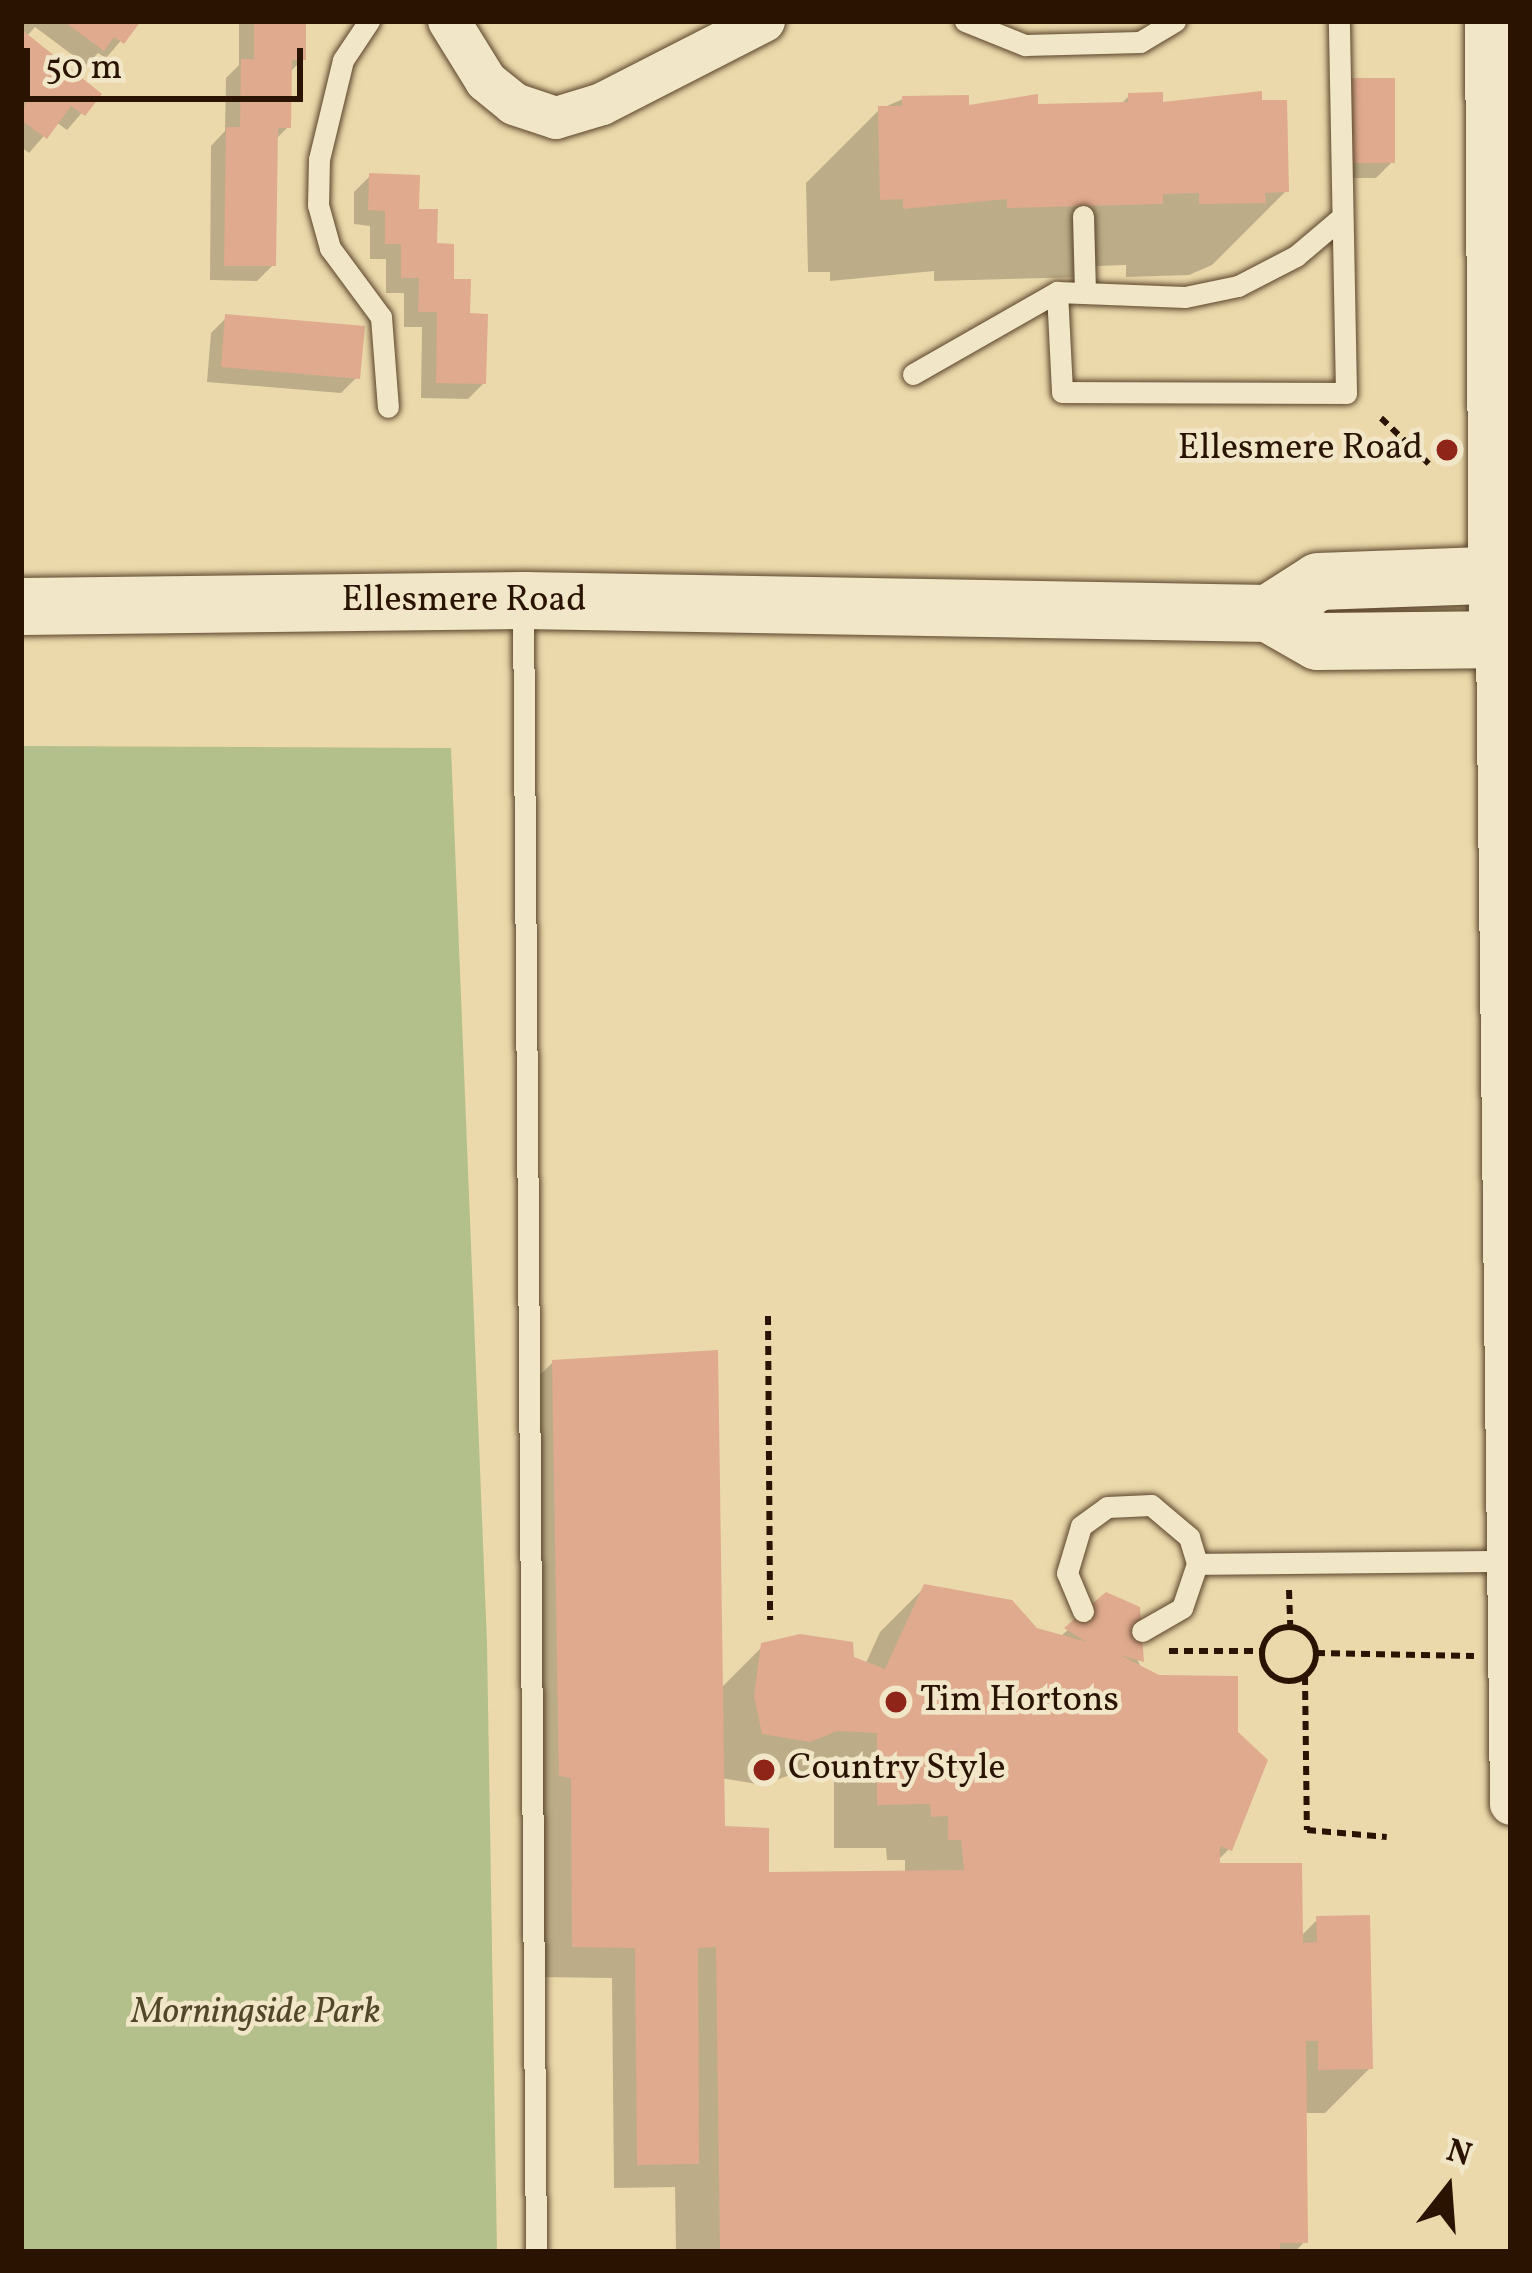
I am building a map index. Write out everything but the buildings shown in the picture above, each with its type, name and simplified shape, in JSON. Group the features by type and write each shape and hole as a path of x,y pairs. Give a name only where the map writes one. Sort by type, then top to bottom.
{"main road":[{"path":"1493,21 1504,639"},
{"path":"1268,613 1318,580 1504,575"},
{"name":"Ellesmere Road","path":"21,606 524,600 1268,613 1317,641 1504,639"}],"street":[{"path":"449,21 486,81 514,104 556,118 602,104 764,21"},
{"path":"1504,639 1511,1804"}],"lane":[{"path":"369,21 343,60 319,159 317,205 330,248 381,317 388,407"},
{"path":"965,21 1025,45 1140,42 1175,21"},
{"path":"1057,292 1062,392 1346,393 1339,21"},
{"path":"1083,216 1085,293"},
{"path":"913,374 1057,292 1185,297 1238,286 1296,256 1342,217"},
{"path":"524,600 536,2252"},
{"path":"1083,1611 1067,1573 1069,1548 1081,1526 1107,1507 1150,1505 1173,1517 1197,1564 1182,1608 1145,1630"},
{"path":"1197,1564 1507,1561"}],"path":[{"path":"1381,418 1430,464"},
{"path":"768,1316 770,1620"},
{"path":"1262,1651 1275,1630 1290,1627 1305,1632 1316,1653"},
{"path":"1145,1630 1156,1651 1262,1651"},
{"path":"1262,1651 1271,1675 1288,1682 1305,1676"},
{"path":"1316,1653 1510,1654"},
{"path":"1316,1653 1305,1676 1307,1830 1387,1837"}],"green space":[{"name":"Morningside Park","path":"21,746 451,748 487,1643 497,2252 21,2252"}],"place":[{"name":"Ellesmere Road","path":"1447,450"},
{"name":"Tim Hortons","path":"896,1702"},
{"name":"Country Style","path":"764,1770"}]}
